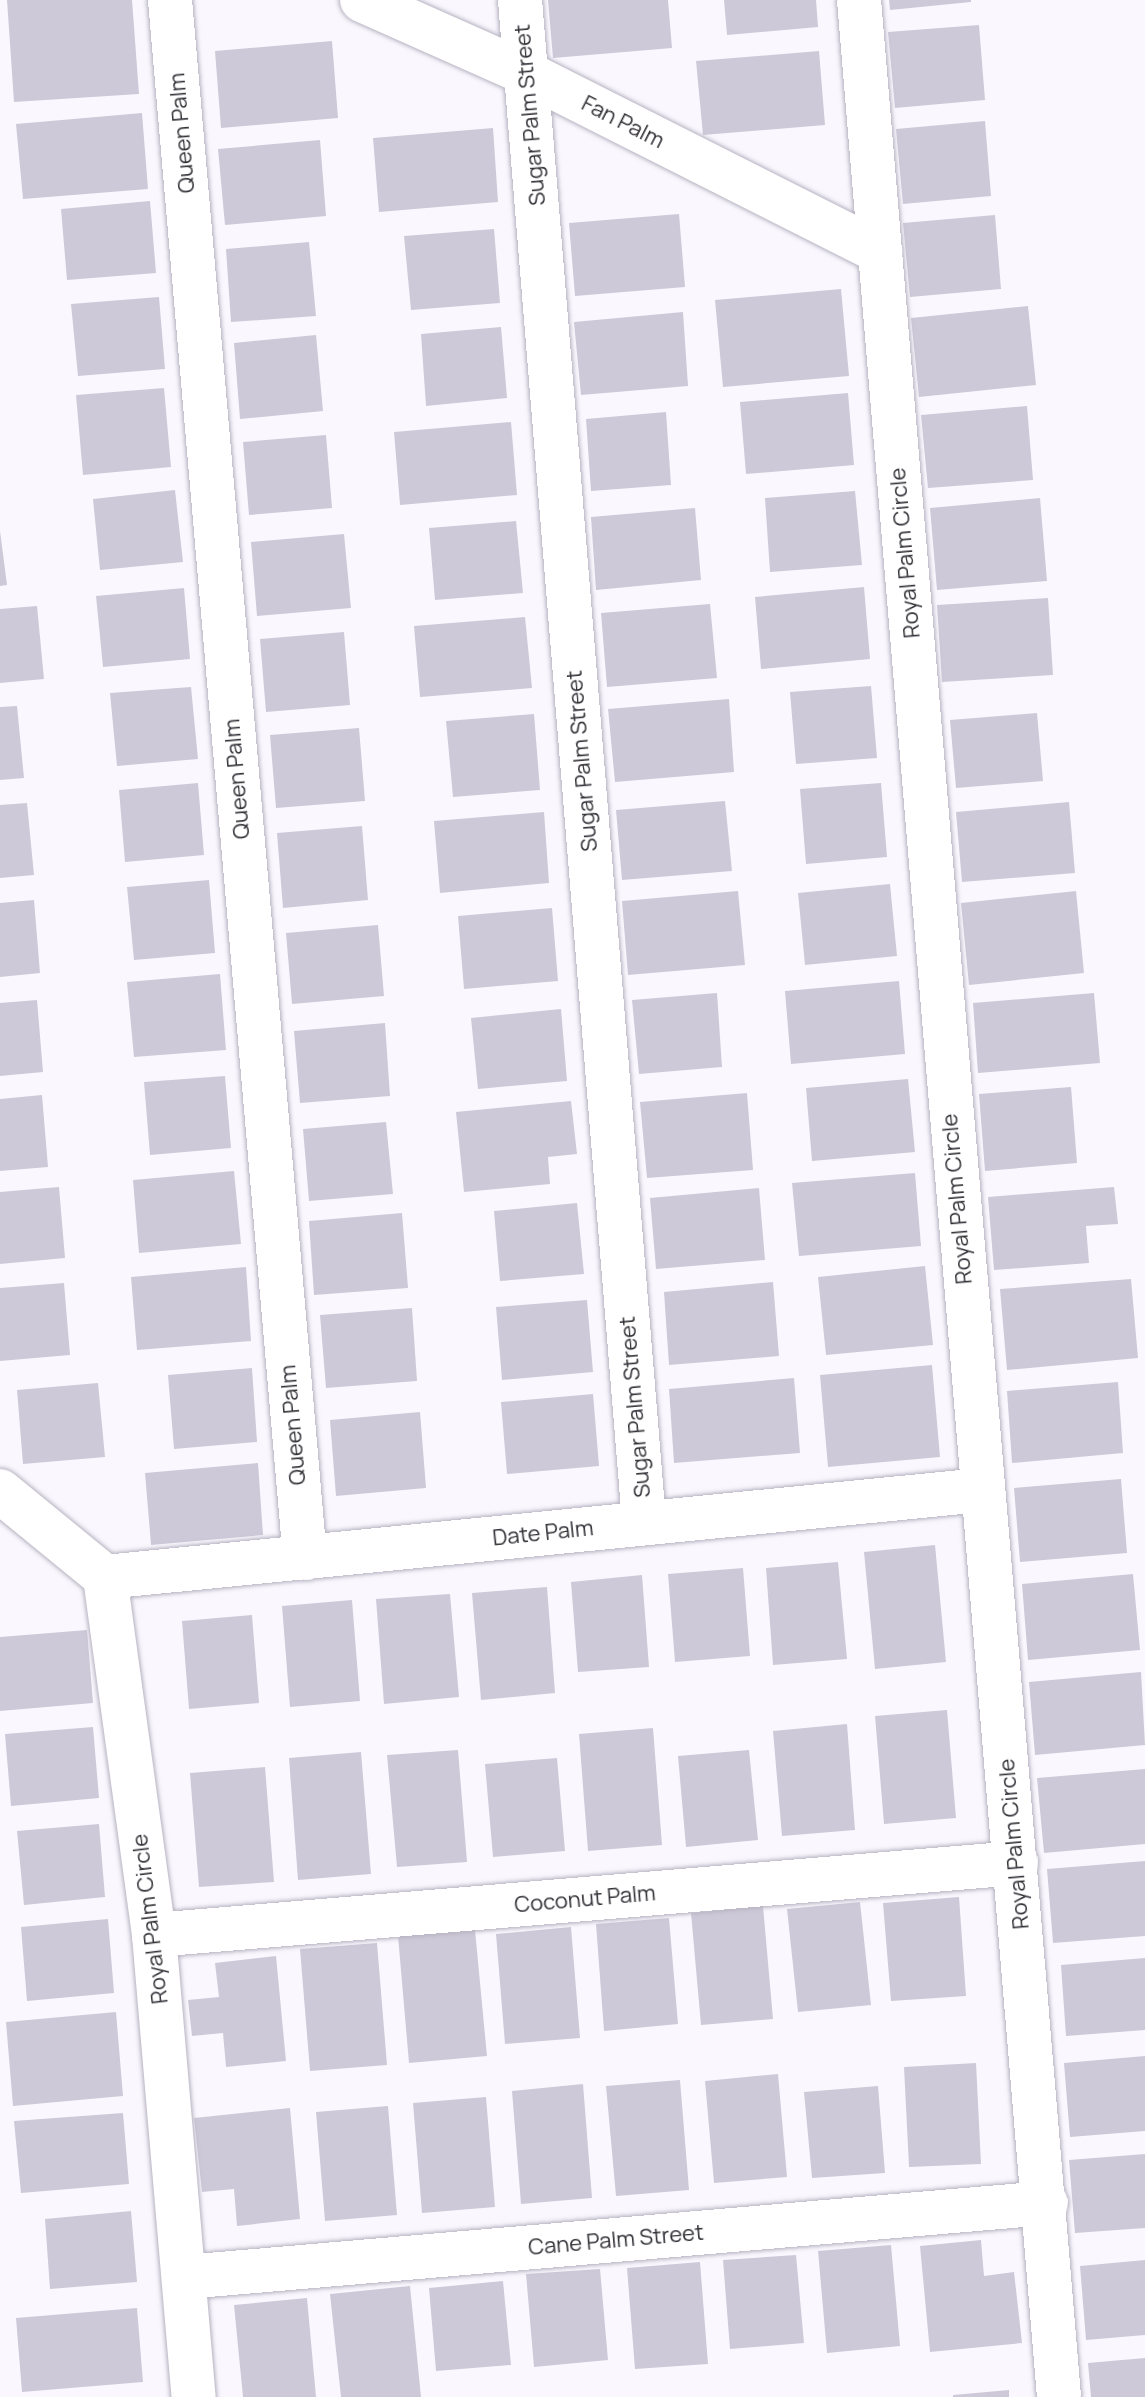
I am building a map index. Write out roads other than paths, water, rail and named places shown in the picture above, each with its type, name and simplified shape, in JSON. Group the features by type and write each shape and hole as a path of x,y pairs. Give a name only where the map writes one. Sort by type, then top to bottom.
{"street":[{"name":"Queen Palm","path":"170,0 305,1558"},
{"name":"Fan Palm","path":"362,0 526,73 880,252"},
{"name":"Sugar Palm Street","path":"520,0 644,1522"},
{"name":"Royal Palm Circle","path":"859,0 981,1490 1046,2203 1059,2397"},
{"name":"Date Palm","path":"105,1577 981,1490"},
{"path":"0,1491 105,1577"},
{"name":"Royal Palm Circle","path":"105,1577 154,1935 194,2397"},
{"name":"Coconut Palm","path":"154,1935 1016,1863"},
{"name":"Cane Palm Street","path":"185,2277 1046,2203"}]}
